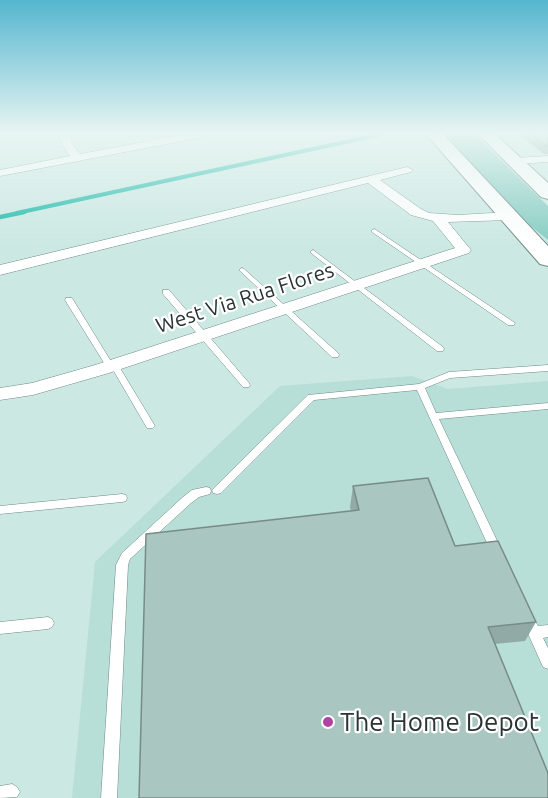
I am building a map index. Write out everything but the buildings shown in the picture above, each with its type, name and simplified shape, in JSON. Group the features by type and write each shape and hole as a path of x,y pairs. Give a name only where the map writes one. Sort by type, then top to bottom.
{"main road":[{"path":"468,171 548,259"},
{"path":"526,171 548,193"}],"street":[{"path":"0,270 402,171"},
{"path":"370,179 427,217 438,219 505,212"},
{"path":"410,206 430,211 505,212"},
{"name":"West Via Rua Flores","path":"0,394 33,389 112,366 464,250 438,219"}],"lane":[{"path":"374,231 511,323"},
{"path":"313,252 440,349"},
{"path":"242,270 334,355"},
{"path":"166,292 246,385"},
{"path":"69,300 150,426"},
{"path":"109,798 122,565 126,556 196,493 212,490 311,397 420,387 449,375 548,368"},
{"path":"420,387 502,564"},
{"path":"433,416 548,406"},
{"path":"0,510 122,498"},
{"path":"521,603 548,662"},
{"path":"0,628 48,623"},
{"path":"534,633 548,631"}],"shaded area":[{"path":"478,171 512,171 548,206 548,240 523,220"},
{"path":"412,376 448,389 548,381 548,798 72,798 95,562 280,386"}],"waterway":[{"path":"17,213 210,171"},
{"path":"0,217 24,212"}],"place":[{"name":"The Home Depot","path":"328,722"}]}
